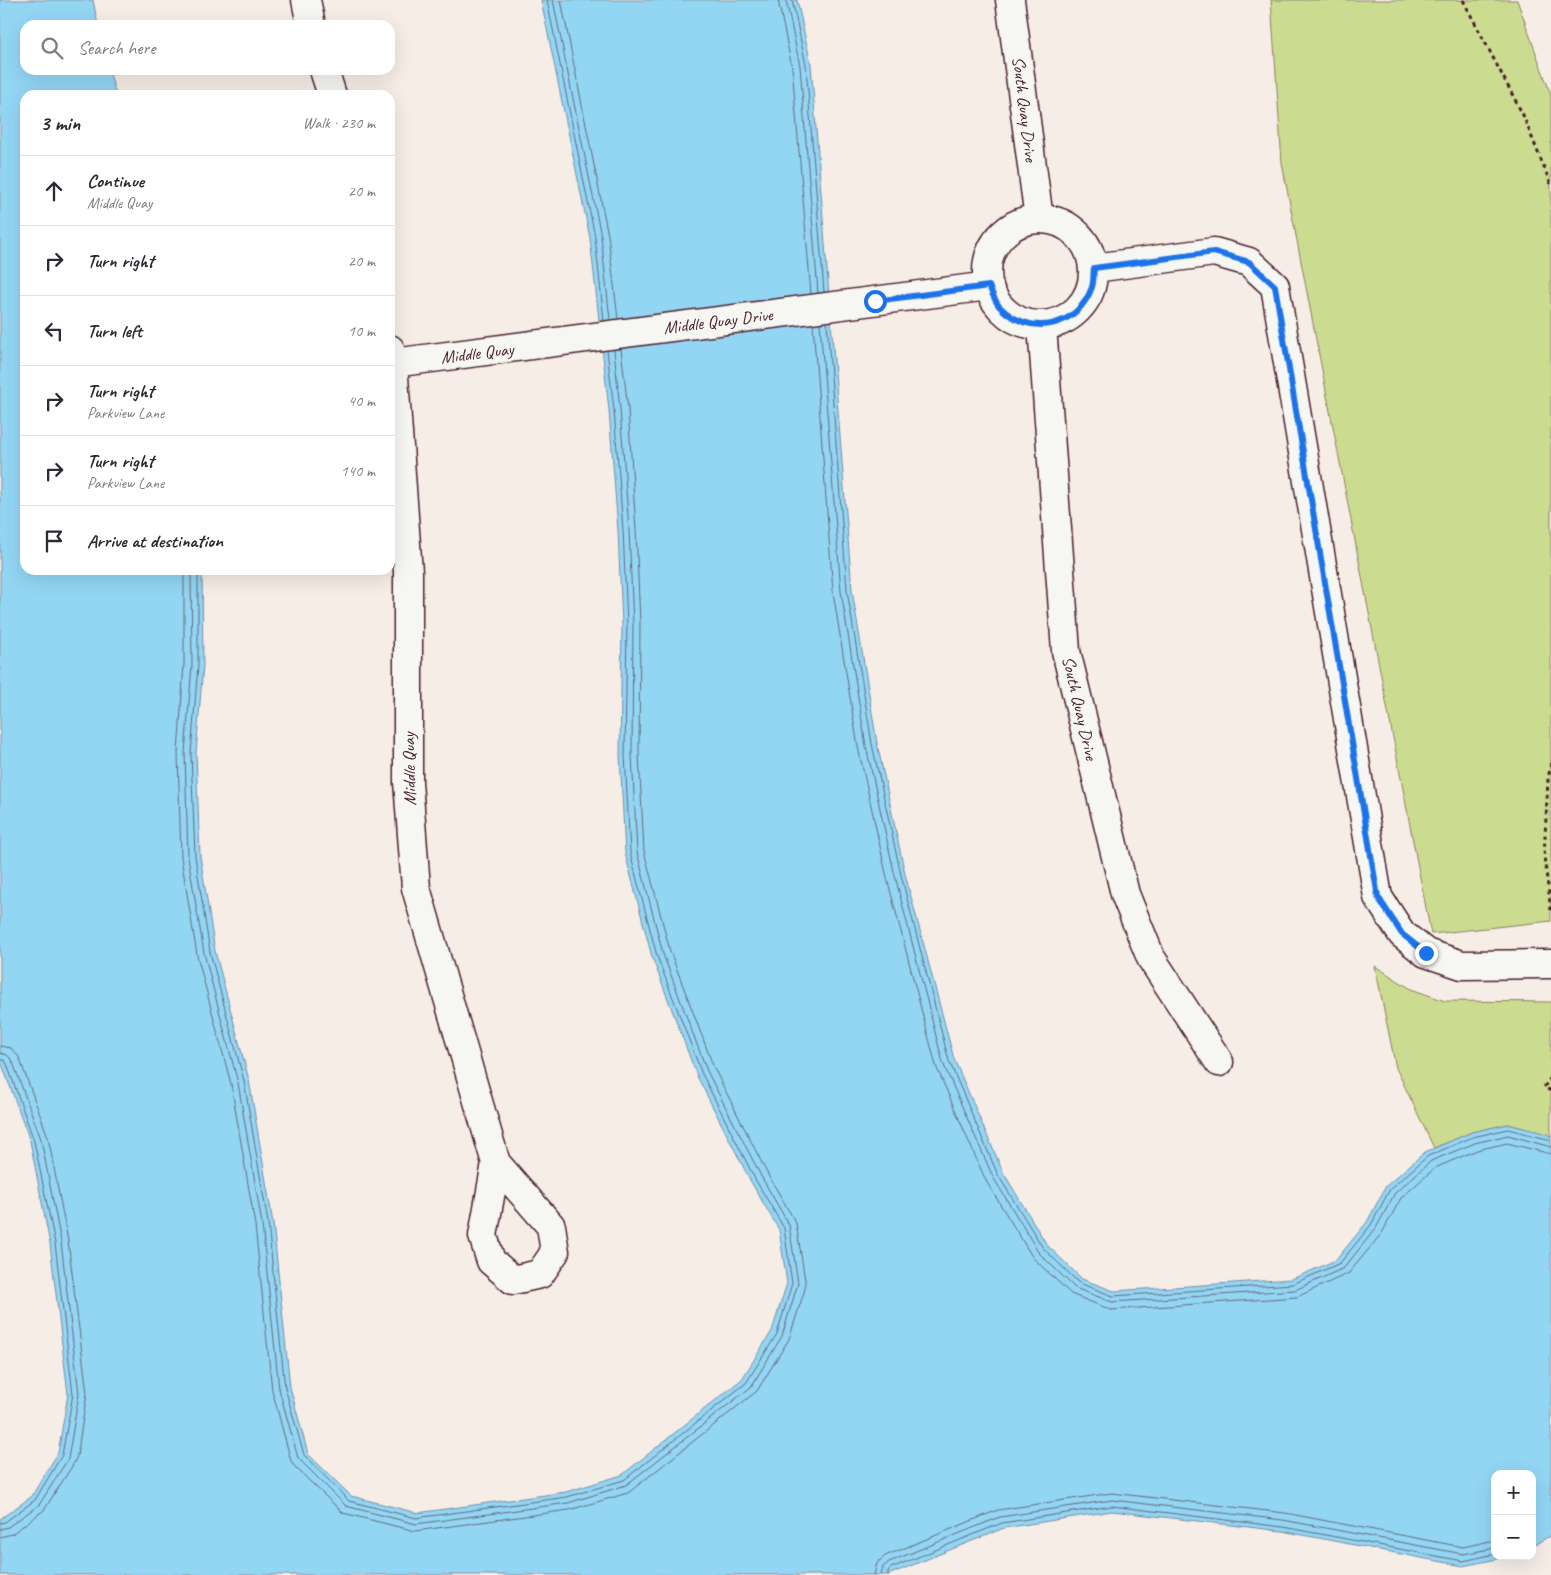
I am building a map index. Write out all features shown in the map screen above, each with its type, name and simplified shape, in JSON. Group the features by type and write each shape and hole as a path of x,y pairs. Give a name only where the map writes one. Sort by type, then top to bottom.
{"street":[{"path":"306,0 311,20"},
{"name":"South Quay Drive","path":"1010,0 1039,219"},
{"path":"326,75 330,90"},
{"path":"1039,219 1057,222 1078,234 1089,249 1094,268 1092,286 1079,310 1064,321 1042,326 1024,323 1012,318 998,305 989,286 987,268 995,243 1008,230 1024,221 1039,219"},
{"path":"1094,268 1214,252 1249,262 1275,286 1378,897 1402,934 1426,953 1462,965 1551,964"},
{"name":"Middle Quay Drive","path":"562,342 989,286"},
{"name":"South Quay Drive","path":"1042,326 1066,651 1125,894 1152,958 1219,1062"},
{"name":"Middle Quay","path":"395,356 562,342"},
{"name":"Middle Quay","path":"395,407 408,572 408,782 416,888 496,1163"}],"path":[{"path":"1462,0 1523,115 1551,185"},
{"path":"1551,763 1548,779 1544,856 1551,910"},
{"path":"1551,1077 1544,1087 1551,1091"}],"green space":[{"path":"1271,0 1517,0 1551,95 1551,921 1431,934 1282,163"},
{"path":"1375,966 1411,989 1445,1001 1551,1002 1551,1136 1508,1124 1472,1132 1434,1148 1396,1068"}],"water":[{"path":"0,0 93,0 97,20 20,20 20,75 110,75 115,90 20,90 20,575 202,575 203,665 196,753 200,856 215,951 249,1080 273,1223 290,1387 308,1454 351,1496 417,1513 566,1492 622,1475 742,1379 772,1331 787,1283 779,1230 751,1182 697,1076 652,957 625,853 620,755 622,624 618,531 609,410 590,238 541,0 797,0 811,64 852,590 877,743 905,874 954,1059 1003,1172 1047,1245 1082,1279 1114,1291 1292,1279 1336,1260 1367,1222 1386,1186 1425,1152 1472,1132 1508,1124 1547,1134 1551,1137 1551,1535 1536,1544 1536,1470 1491,1470 1492,1560 1463,1566 1282,1531 1112,1511 1004,1528 888,1575 0,1575 0,1519 31,1497 58,1453 68,1394 50,1244 30,1141 0,1059"}],"route":[{"path":"875,301 989,286 998,305 1012,318 1024,323 1042,326 1064,321 1079,310 1092,286 1094,268 1214,252 1249,262 1275,286 1378,897 1402,934 1426,953"}]}
